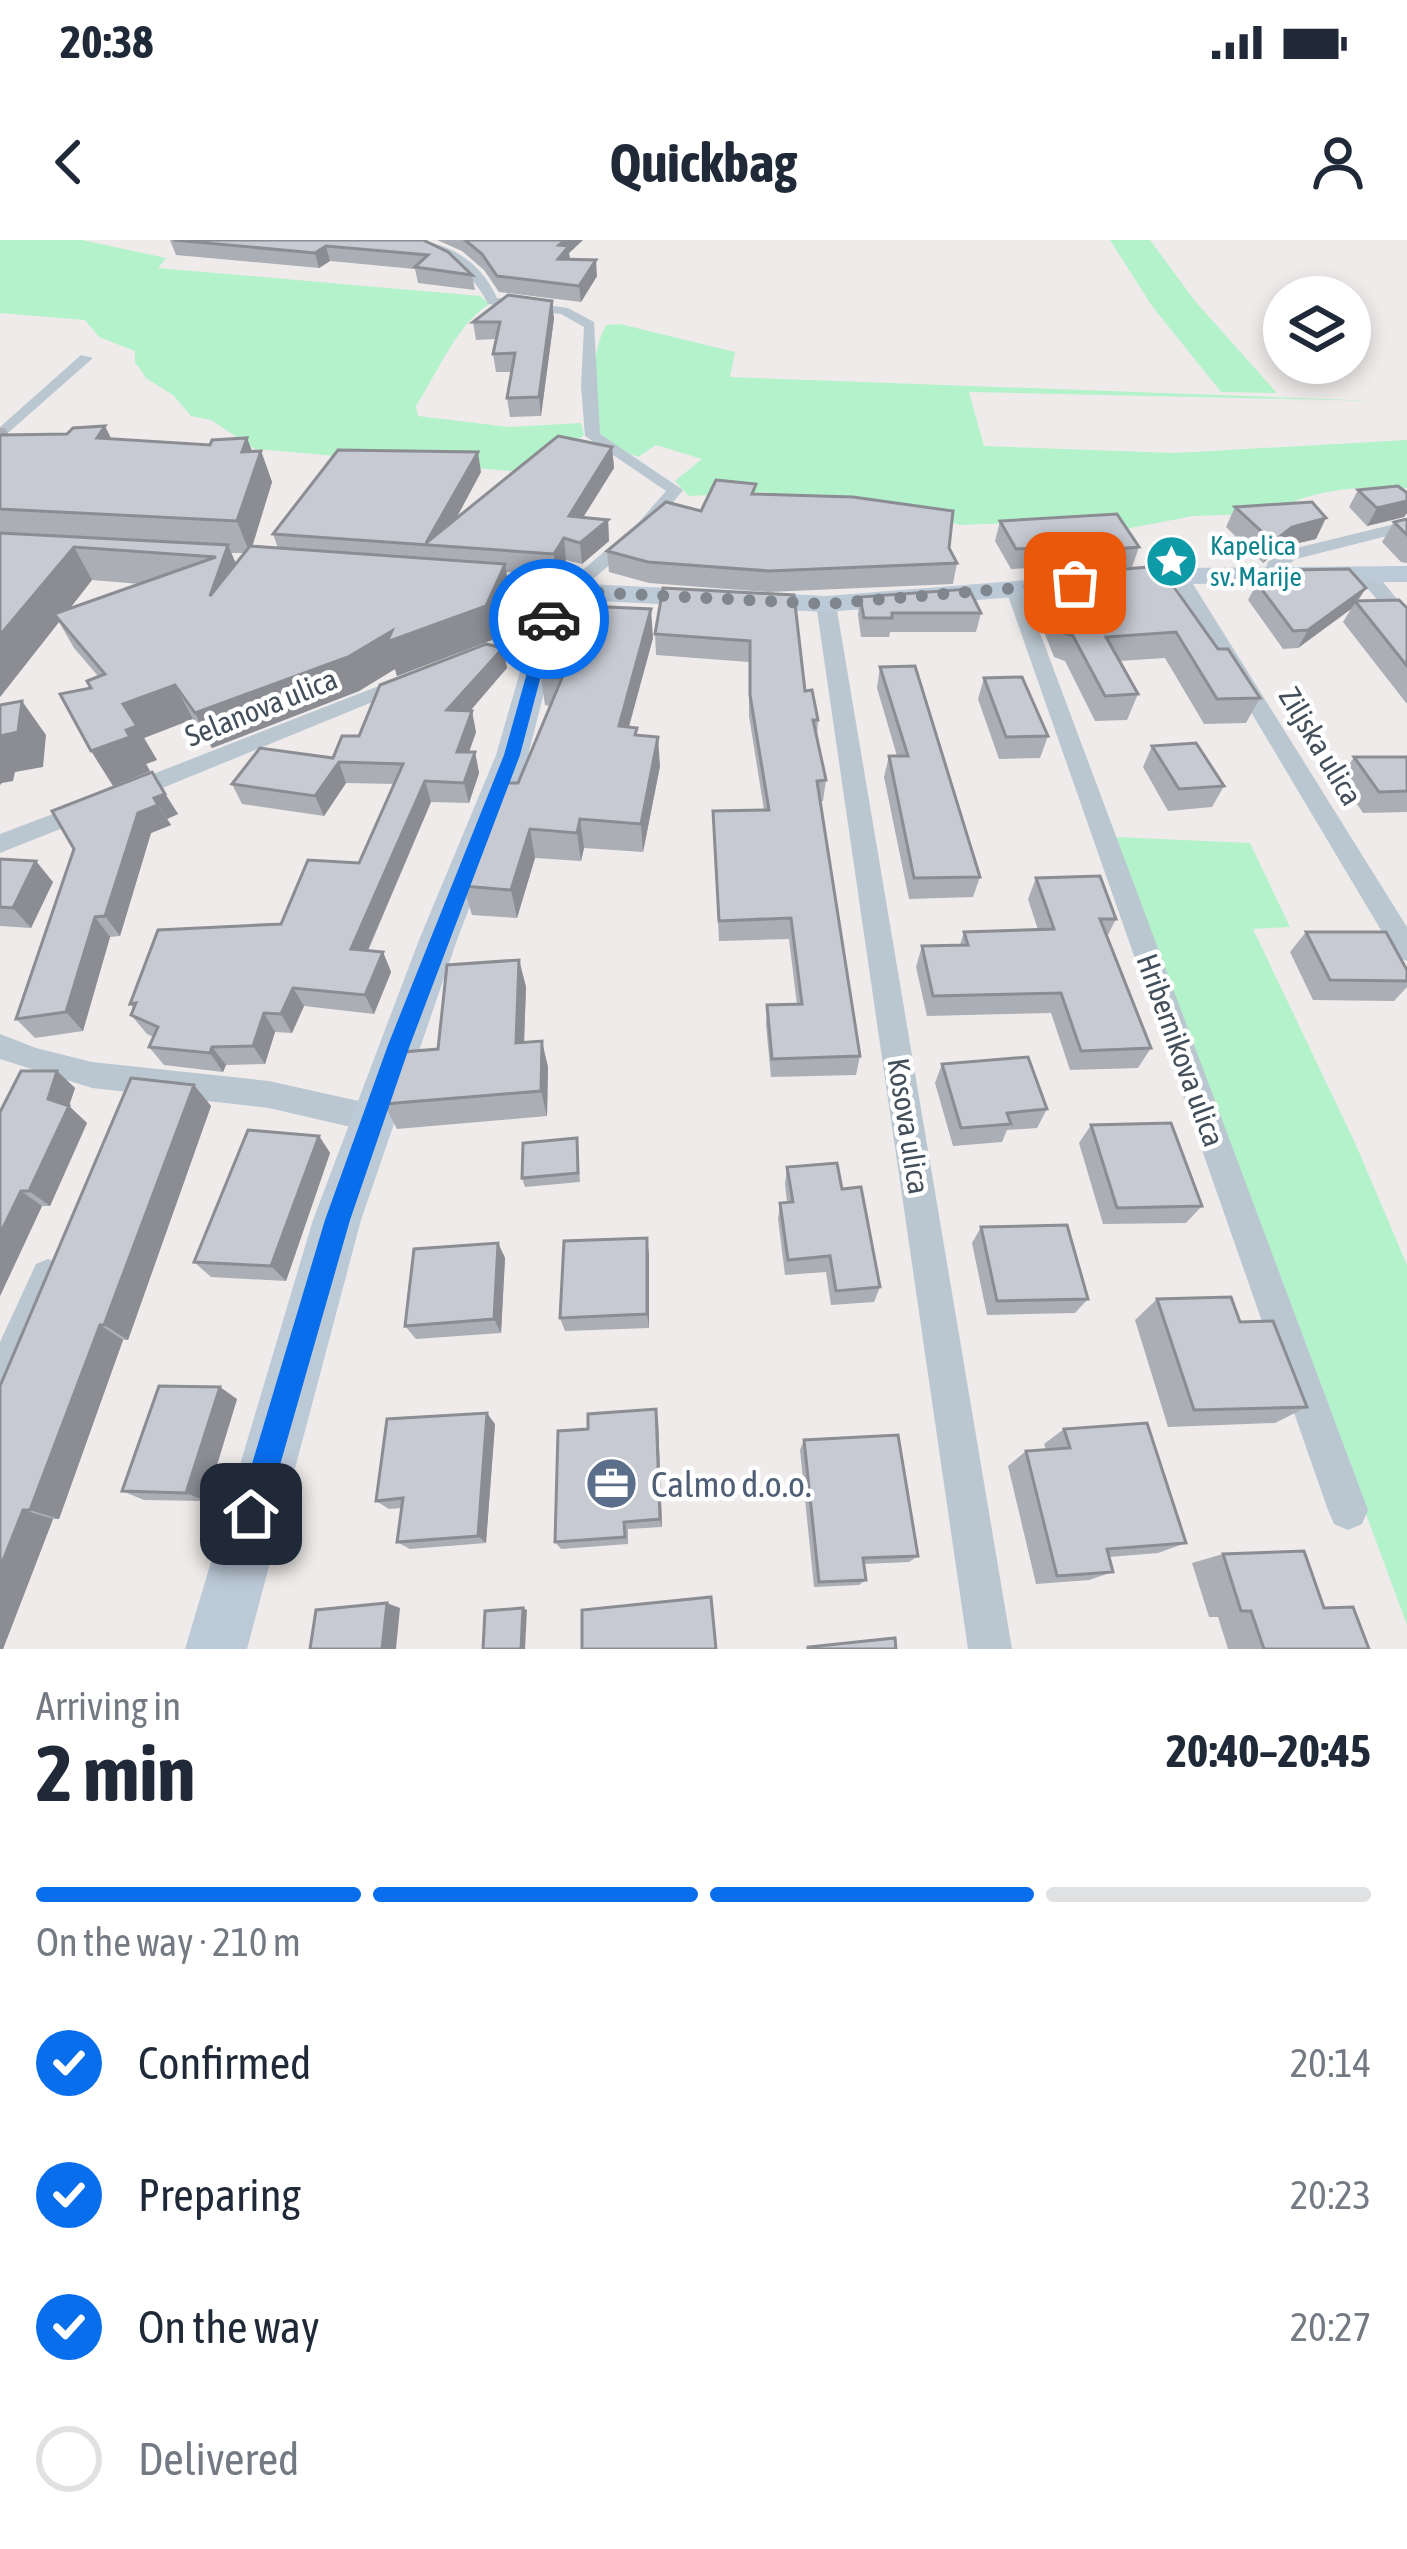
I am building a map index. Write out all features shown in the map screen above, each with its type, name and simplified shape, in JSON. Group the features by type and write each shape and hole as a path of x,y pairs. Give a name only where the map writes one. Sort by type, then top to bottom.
{"street":[{"path":"216,1649 304,1327 372,1118 512,755 546,630 567,591 612,549 664,513 675,490 593,436 588,386 590,325 564,311 492,301 483,280 447,249 411,240"},
{"path":"0,435 86,358"},
{"path":"1273,573 1274,566 1290,555 1407,526"},
{"path":"1366,574 1407,623"},
{"path":"430,580 826,604 1179,576 1407,574"},
{"name":"Ziljska ulica","path":"1179,576 1407,950"},
{"name":"Hribernikova ulica","path":"1015,590 1348,1510"},
{"name":"Kosova ulica","path":"826,604 990,1649"},
{"name":"Selanova ulica","path":"0,844 546,630"},
{"path":"0,1046 30,1062 130,1090 257,1092 372,1118"},
{"path":"0,1384 63,1243"}],"green space":[{"path":"0,240 82,240 166,258 158,268 480,296 489,304 467,323 449,350 416,406 418,416 509,427 581,423 584,435 559,456 522,472 255,449 211,420 191,416 173,395 146,378 135,362 135,351 99,337 85,320 0,313"},
{"path":"1110,240 1150,240 1195,301 1263,377 1263,384 1277,393 1221,392 1152,306"},
{"path":"620,324 735,352 730,377 1379,401 969,392 984,446 1175,453 1407,440 1407,488 1336,491 1295,501 1296,510 1283,513 1193,516 1115,531 1039,522 960,525 929,515 767,511 769,492 689,496 675,481 702,459 656,445 638,457 611,444 598,430 593,393 598,345 607,325"},
{"path":"1116,837 1250,843 1290,927 1253,929 1356,1145 1407,1265 1407,1625"}],"building":[{"path":"174,240 423,240 448,252 472,275 415,267 428,255 326,246 315,253"},
{"path":"465,240 565,240 559,245 569,246 558,259 596,260 579,286 497,276"},
{"path":"508,295 552,301 539,397 507,398 515,353 493,354 500,322 473,322"},
{"path":"105,426 97,438 210,445 212,440 247,438 242,452 261,451 237,521 0,509 0,435 67,434 73,428"},
{"path":"558,436 612,447 569,516 608,520 580,543 564,538 554,554 273,534 338,450 478,452 426,543"},
{"path":"716,480 756,484 752,494 853,497 953,511 949,548 957,563 769,571 648,562 607,551 666,502 701,511"},
{"path":"1398,486 1407,493 1407,501 1377,508 1358,490"},
{"path":"1312,502 1326,518 1292,527 1273,542 1235,507"},
{"path":"1117,514 1139,547 1061,554 1057,547 1016,549 1000,521"},
{"path":"1407,519 1407,535 1394,522"},
{"path":"0,533 228,545 210,596 250,546 505,564 486,606 387,642 392,631 348,657 195,713 175,685 123,704 137,726 126,730 130,737 91,751 60,694 91,688 87,681 105,674 54,614 216,557 74,547 0,635"},
{"path":"1159,566 1218,649 1228,649 1260,698 1217,699 1176,632 1106,637 1138,694 1105,696 1073,636 1062,632 1049,598 1094,596 1079,573"},
{"path":"1349,569 1366,588 1308,630 1293,631 1257,583 1302,581 1291,570"},
{"path":"663,588 794,595 805,691 812,690 818,720 813,720 826,780 817,781 860,1056 772,1059 767,1005 802,1004 791,918 719,921 713,811 769,810 750,695 750,641 655,634"},
{"path":"969,589 981,613 892,613 892,618 864,618 860,597"},
{"path":"1399,600 1407,608 1407,666 1355,601"},
{"path":"564,605 651,609 619,726 637,728 635,735 658,737 641,824 580,819 577,833 530,829 511,890 463,886 505,783 518,783 562,678 541,677"},
{"path":"486,644 503,648 447,710 472,711 457,752 475,752 464,783 425,781 351,949 383,952 365,995 293,988 281,1014 264,1013 253,1046 212,1047 210,1053 149,1047 158,1027 131,1015 136,1003 130,1004 158,930 281,924 308,860 359,863 403,764 339,762 315,796 232,784 260,748 333,758 342,736 359,736 380,685"},
{"path":"915,666 980,877 914,878 889,756 908,756 880,667"},
{"path":"1022,677 1048,736 1006,737 984,678"},
{"path":"22,701 18,732 0,736 0,705"},
{"path":"1196,743 1224,786 1179,789 1152,746"},
{"path":"1354,757 1407,757 1407,791 1379,792"},
{"path":"152,772 165,794 154,798 158,805 138,813 105,916 95,917 66,1012 16,1019 74,849 52,811"},
{"path":"0,859 36,861 13,908 0,907"},
{"path":"1100,876 1116,919 1100,919 1151,1048 1081,1051 1061,993 933,996 922,946 968,945 964,932 1054,929 1036,878"},
{"path":"1306,932 1386,932 1407,970 1407,981 1330,980"},
{"path":"519,960 516,1043 542,1041 541,1091 384,1104 403,1052 438,1049 447,965"},
{"path":"1028,1057 1047,1109 1007,1113 1011,1124 961,1128 942,1064"},
{"path":"21,1071 57,1071 48,1099 69,1106 29,1191 21,1191 0,1234 0,1112"},
{"path":"131,1078 194,1085 30,1510 23,1510 0,1568 0,1386"},
{"path":"1171,1123 1202,1206 1117,1208 1091,1125"},
{"path":"248,1130 319,1136 271,1266 194,1262"},
{"path":"577,1138 578,1173 522,1178 523,1143"},
{"path":"837,1163 842,1189 861,1187 880,1287 836,1291 830,1256 788,1260 780,1203 793,1202 787,1167"},
{"path":"1067,1225 1088,1299 997,1301 981,1227"},
{"path":"647,1238 647,1314 560,1318 564,1241"},
{"path":"498,1243 494,1319 405,1326 414,1249"},
{"path":"1231,1297 1240,1322 1273,1321 1307,1407 1194,1410 1157,1299"},
{"path":"159,1386 220,1387 186,1493 122,1491"},
{"path":"656,1409 660,1519 624,1522 625,1537 555,1542 558,1431 588,1429 588,1414"},
{"path":"487,1413 478,1536 397,1542 403,1498 376,1501 387,1419"},
{"path":"1147,1423 1186,1543 1107,1549 1113,1572 1057,1576 1026,1451 1070,1448 1064,1429"},
{"path":"898,1435 918,1556 863,1558 866,1580 819,1582 804,1440"},
{"path":"1304,1551 1324,1608 1353,1607 1369,1649 1264,1649 1251,1611 1241,1611 1223,1554"},
{"path":"711,1597 716,1649 582,1649 582,1610"},
{"path":"387,1603 382,1649 310,1649 316,1610"},
{"path":"523,1608 521,1649 483,1649 485,1611"},
{"path":"895,1638 896,1649 808,1649 808,1647"}],"way so far":[{"path":"549,619 567,591 826,604 940,598 1075,583"}],"place":[{"name":"Kapelica sv. Marije","path":"1171,561"},
{"name":"Calmo d.o.o.","path":"612,1484"}],"route":[{"path":"251,1514 338,1220 438,940 512,755 549,619"}]}
